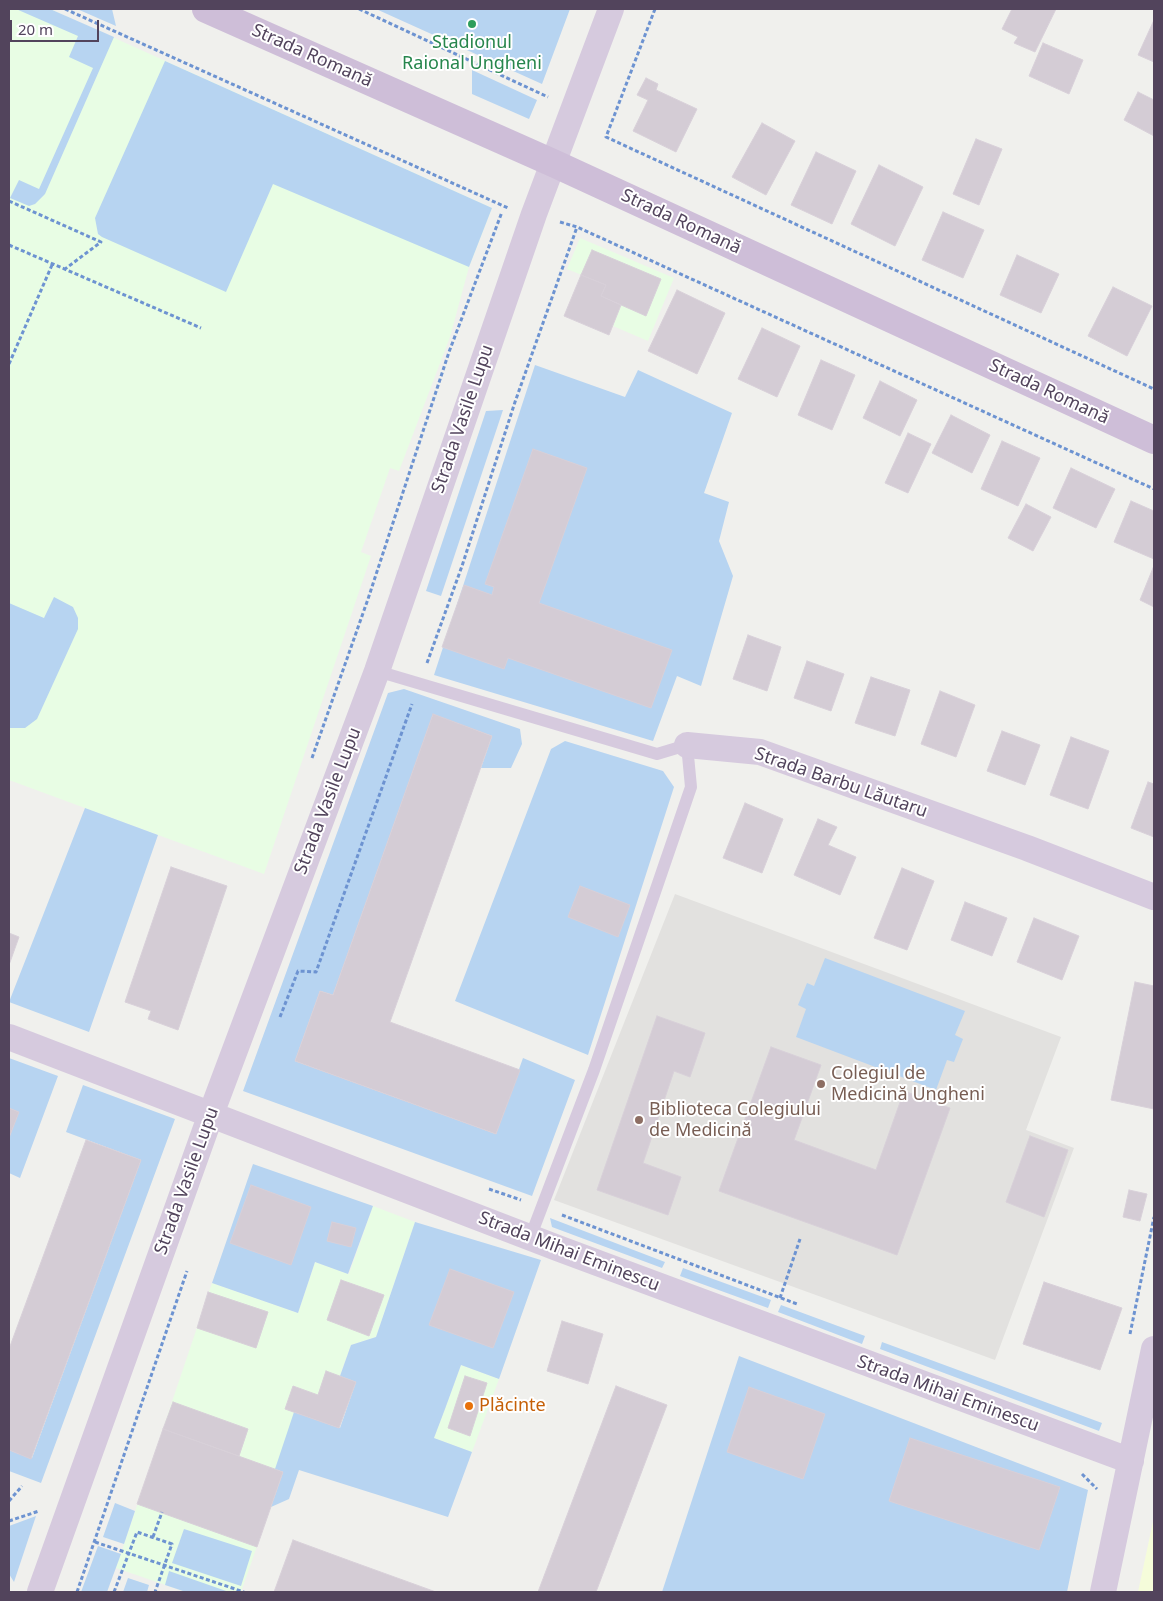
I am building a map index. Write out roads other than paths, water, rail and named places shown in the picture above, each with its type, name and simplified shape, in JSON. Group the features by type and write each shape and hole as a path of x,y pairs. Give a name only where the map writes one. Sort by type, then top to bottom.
{"main road":[{"name":"Strada Romană","path":"206,9 553,163 1154,440"}],"street":[{"name":"Strada Vasile Lupu","path":"40,1592 211,1114 377,670 534,214 611,9"},
{"name":"Strada Barbu Lăutaru","path":"687,745 760,752 1027,848 1154,897"},
{"name":"Strada Mihai Eminescu","path":"9,1036 530,1238 1131,1461"},
{"path":"1103,1592 1154,1349"}],"lane":[{"name":"Strada Barbu Lăutaru","path":"377,670 420,685 657,754 687,745"},
{"path":"530,1238 594,1070 691,787 687,745"}],"place":[{"name":"Stadionul Raional Ungheni","path":"472,24"},
{"name":"Colegiul de Medicină Ungheni","path":"821,1084"},
{"name":"Biblioteca Colegiului de Medicină","path":"639,1120"},
{"name":"Plăcinte","path":"469,1406"}]}
